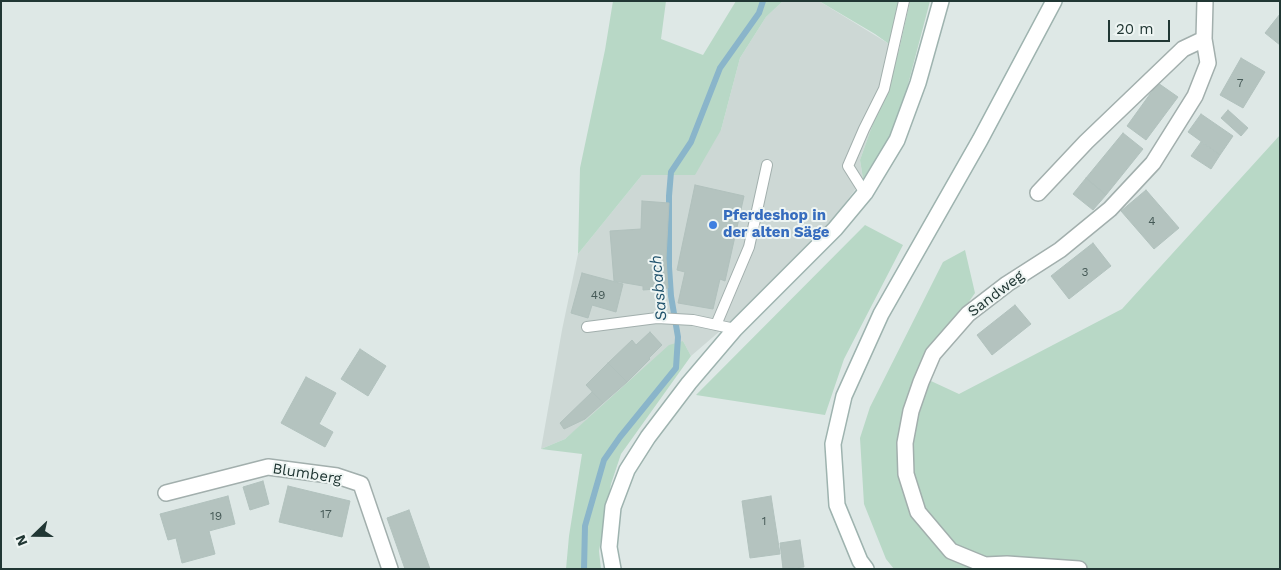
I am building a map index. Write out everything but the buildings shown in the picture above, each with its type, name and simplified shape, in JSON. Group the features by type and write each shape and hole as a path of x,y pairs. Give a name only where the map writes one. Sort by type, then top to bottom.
{"street":[{"path":"613,569 609,547 613,507 627,470 648,437 689,382 735,329 835,229 865,193 897,140 918,83 941,1"},
{"path":"866,569 860,560 837,505 833,444 844,396 881,314 980,140 1054,1"},
{"name":"Sandweg","path":"1079,569 1007,564 985,565 951,551 918,512 906,474 905,443 911,411 933,354 968,314 1007,284 1060,250 1110,209 1153,163 1195,96 1208,63 1204,39 1204,1"},
{"path":"1038,192 1086,142 1183,49 1204,39"},
{"name":"Blumberg","path":"166,493 268,467 337,476 361,484 390,569"}],"lane":[{"path":"865,193 848,166 884,89 904,1"},
{"path":"716,325 749,247 767,166"},
{"path":"587,327 657,318 693,320 735,329"}],"shaded area":[{"path":"783,1 819,1 899,50 860,160 863,179 822,234 742,312 691,356 683,341 565,439 541,449 562,330 578,254 642,175 721,130 740,58 766,17"}],"green space":[{"path":"613,1 666,1 661,39 703,55 736,1 783,1 766,17 740,58 721,130 695,175 642,175 578,254 580,168 605,50"},
{"path":"819,1 899,1 889,44 875,34"},
{"path":"910,1 930,1 905,96 890,137 863,179 860,160 899,50"},
{"path":"1280,135 1280,569 894,569 886,559 864,504 860,438 870,407 943,262 965,250 975,293 918,375 959,394 1122,309"},
{"path":"865,225 903,245 844,359 825,415 696,395"},
{"path":"683,341 691,356 621,454 611,484 599,551 601,569 566,569 569,536 582,454 541,449 565,439 669,345"}],"waterway":[{"name":"Sasbach","path":"584,569 585,526 604,460 620,437 676,368 678,337 671,296 669,267 671,172 691,142 720,68 759,13 763,1"}],"place":[{"name":"Pferdeshop in der alten Säge","path":"713,225"}]}
